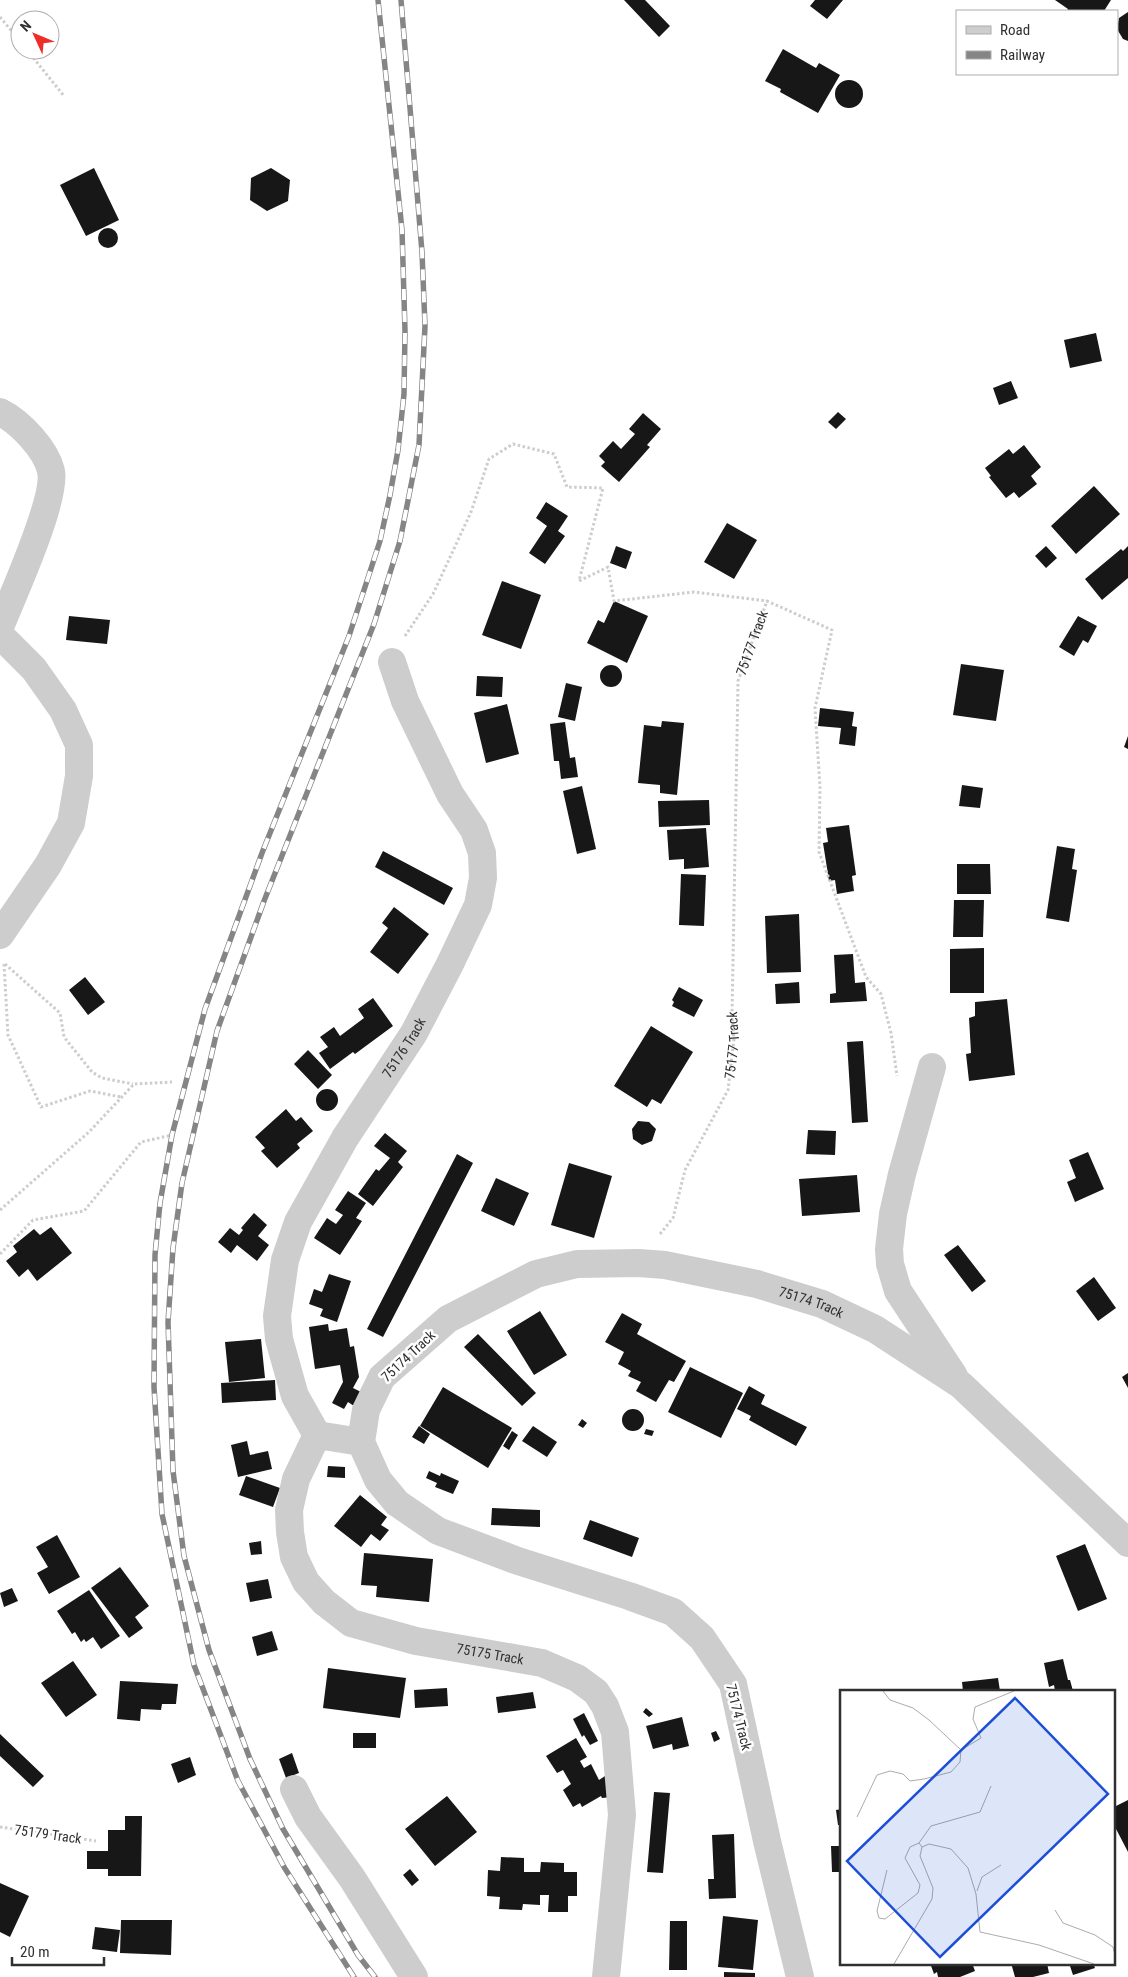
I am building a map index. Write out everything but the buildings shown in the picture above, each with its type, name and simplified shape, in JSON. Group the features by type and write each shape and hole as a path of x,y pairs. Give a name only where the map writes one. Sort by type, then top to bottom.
{"street":[{"path":"0,412 11,418 39,446 52,472 50,491 41,525 0,627"},
{"path":"0,636 34,669 64,710 79,745 79,776 71,823 48,865 0,935"},
{"name":"75176 Track","path":"317,1435 295,1396 279,1340 277,1316 285,1260 298,1222 344,1138 414,1033 441,981 478,905 483,878 482,853 474,830 450,794 413,719 392,662"},
{"path":"932,1066 893,1214 889,1249 890,1264 898,1292 961,1386"},
{"name":"75174 Track","path":"800,1977 767,1841 733,1684 702,1638 673,1612 518,1561 438,1530 397,1503 378,1480 361,1442 366,1410 382,1377 448,1319 536,1274 577,1264 638,1263 665,1265 757,1284 822,1304 875,1329 961,1386 1128,1543"},
{"path":"317,1435 361,1442"},
{"name":"75175 Track","path":"317,1435 296,1479 289,1510 294,1557 306,1582 324,1602 351,1623 416,1641 542,1663 577,1678 596,1692 605,1706 615,1732 622,1815 606,1977"},
{"path":"294,1789 308,1817 352,1878 414,1977"}],"path":[{"path":"0,17 10,29"},
{"path":"35,60 64,96"},
{"path":"392,662 403,640 432,594 471,512 489,459 513,444 554,454 567,487 603,488 579,581 608,567 614,601 694,592 767,601"},
{"name":"75177 Track","path":"638,1263 673,1218 685,1170 728,1090 734,1039 732,1016 738,681 767,601 832,630 815,708 820,787 819,852 866,978 881,994 892,1033 898,1077"},
{"path":"0,963 5,964 60,1012 64,1037 92,1072 102,1078 134,1084 172,1082"},
{"path":"5,964 8,1035 41,1107 90,1091 121,1097"},
{"path":"0,1210 89,1132 134,1084"},
{"path":"0,1254 33,1220 84,1211 141,1142 172,1135"},
{"name":"75179 Track","path":"0,1827 96,1841"}],"railway":[{"path":"354,1977 284,1867 238,1781 194,1665 162,1514 154,1387 155,1255 160,1203 172,1135 205,1009 262,853 349,636 380,541 398,450 404,394 405,331 402,230 378,0"},
{"path":"375,1977 358,1955 283,1829 250,1759 209,1650 184,1556 173,1471 168,1322 173,1248 182,1183 217,1031 264,901 374,624 400,541 419,445 425,326 422,252 401,0"}]}
